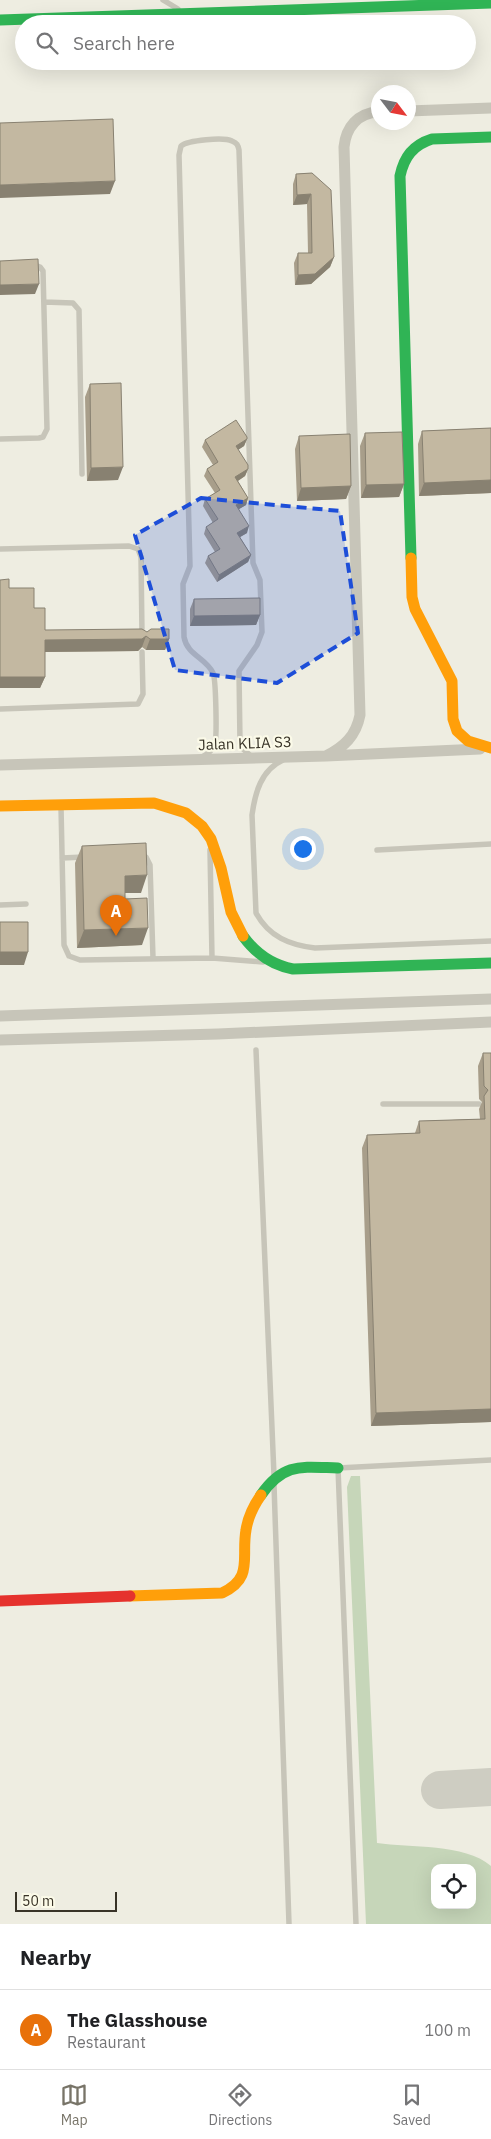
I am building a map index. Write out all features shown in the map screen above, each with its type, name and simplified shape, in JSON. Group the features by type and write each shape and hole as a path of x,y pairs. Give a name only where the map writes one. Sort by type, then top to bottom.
{"street":[{"path":"141,15 491,3"},
{"path":"0,20 15,19"},
{"path":"416,111 491,108"},
{"path":"326,756 347,743 358,724 360,715 344,147 345,137 356,119 371,113"},
{"path":"491,137 423,141 407,156 400,176 412,597 417,617 449,674 454,693 453,717 457,731 469,742 491,748"},
{"name":"Jalan KLIA S3","path":"0,765 326,756 491,748"},
{"path":"0,806 154,803 171,806 190,815 210,837 222,865 231,912 236,926 245,940 270,962 296,970 491,963"},
{"path":"0,1016 491,999"},
{"path":"0,1040 218,1034 491,1022"},
{"path":"0,1601 222,1593 231,1590 238,1584 246,1567 244,1535 252,1512 274,1479 283,1472 296,1469 338,1468"}],"lane":[{"path":"163,0 177,8 197,13"},
{"path":"196,760 212,749 216,737 213,672 189,650 185,644 184,637 183,584 190,566 179,155 181,146 189,141 228,140 236,143 239,150 253,563 260,580 261,623 261,638 239,671 240,737 243,749 258,758"},
{"path":"0,439 39,438 46,434 43,271 37,265 24,264"},
{"path":"44,302 73,303 79,310 82,474"},
{"path":"0,550 129,546 138,549 141,557 142,639"},
{"path":"0,709 138,704 143,694 142,652"},
{"path":"296,757 276,763 268,770 258,788 252,815 256,913 262,924 271,933 295,945 316,948 491,941"},
{"path":"60,804 64,945 69,956 80,960 212,958 270,962"},
{"path":"210,837 212,958"},
{"path":"377,850 491,844"},
{"path":"136,854 146,857 150,865 153,958"},
{"path":"62,858 90,856"},
{"path":"0,905 26,904"},
{"path":"256,1050 274,1479 289,1924"},
{"path":"383,1104 479,1104"},
{"path":"356,1924 338,1468 491,1460"}],"highlighted area":[{"path":"201,498 340,511 358,633 277,683 175,670 135,535"}],"green space":[{"path":"351,1476 360,1476 377,1843 452,1850 466,1853 491,1866 491,1924 366,1924 347,1487"}],"building":[{"path":"113,119 115,181 0,185 0,123"},
{"path":"312,173 331,190 334,257 315,274 298,275 298,253 312,253 311,194 297,195 296,174"},
{"path":"38,259 39,284 0,285 0,261"},
{"path":"121,383 123,467 91,468 90,384"},
{"path":"236,420 247,437 247,439 236,446 248,465 248,469 235,477 248,498 236,505 249,526 237,533 251,555 219,575 208,556 220,549 206,527 218,519 205,499 220,490 207,469 218,462 205,440"},
{"path":"491,428 491,480 424,483 422,431"},
{"path":"402,432 404,484 366,485 365,433"},
{"path":"350,434 351,486 301,488 299,436"},
{"path":"9,579 9,588 34,588 34,608 45,608 45,630 142,629 147,632 151,629 169,629 169,639 150,639 146,636 142,639 45,640 45,677 0,677 0,580"},
{"path":"260,598 260,615 194,616 194,599"},
{"path":"146,843 147,875 125,876 125,899 147,898 148,928 84,930 82,846"},
{"path":"0,922 28,922 28,952 0,952"},
{"path":"483,1053 491,1053 491,1409 376,1413 367,1135 420,1133 419,1121 485,1119 484,1096 488,1090 484,1086"}],"taxiway":[{"path":"440,1790 491,1787"}],"traffic: fast":[{"path":"144,15 491,3"},
{"path":"0,20 15,19"},
{"path":"411,558 400,176 404,163 410,153 425,142 432,139 491,137"},
{"path":"243,936 253,948 271,962 293,969 491,963"},
{"path":"261,1495 269,1484 286,1472 304,1467 338,1468"}],"traffic: slow":[{"path":"411,558 412,597 415,609 452,681 453,719 457,731 468,741 491,748"},
{"path":"0,806 154,803 186,813 202,826 211,839 221,868 231,912 243,936"},
{"path":"130,1596 222,1593 232,1587 239,1581 242,1574 247,1525 261,1495"}],"traffic: jam":[{"path":"0,1601 130,1596"}],"place":[{"name":"The Glasshouse","path":"116,936"}]}
